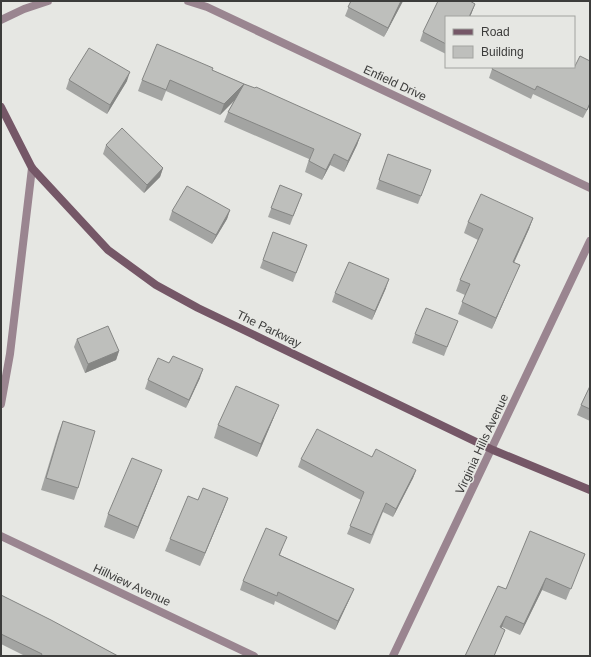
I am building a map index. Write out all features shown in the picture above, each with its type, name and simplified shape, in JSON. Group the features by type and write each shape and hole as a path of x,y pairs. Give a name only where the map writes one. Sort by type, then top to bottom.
{"street":[{"path":"1,20 24,9 48,1"},
{"name":"Enfield Drive","path":"188,1 207,7 590,188"},
{"name":"The Parkway","path":"1,107 32,168 108,250 156,285 198,308 492,450 590,490"},
{"path":"1,404 10,354 32,168"},
{"name":"Virginia Hills Avenue","path":"393,656 590,242"},
{"name":"Hillview Avenue","path":"1,536 254,656"}],"building":[{"path":"351,1 401,1 388,28 348,7"},
{"path":"438,1 470,1 475,4 469,16 445,16 445,43 423,32"},
{"path":"157,44 213,68 212,70 244,84 224,104 170,80 166,90 142,80"},
{"path":"89,48 130,72 110,105 69,80"},
{"path":"580,56 590,61 590,103 587,110 537,86 535,90 492,69 575,68"},
{"path":"244,84 255,88 256,87 361,134 348,161 334,154 326,170 309,161 314,149 228,112"},
{"path":"122,128 163,168 147,185 106,145"},
{"path":"388,154 431,170 421,196 379,180"},
{"path":"280,185 302,194 293,216 271,208"},
{"path":"187,186 230,210 216,235 172,211"},
{"path":"481,194 533,218 513,262 520,265 496,318 462,302 470,284 460,280 483,229 468,222"},
{"path":"273,232 307,245 296,273 263,260"},
{"path":"349,262 389,279 375,311 335,293"},
{"path":"426,308 458,321 447,347 415,334"},
{"path":"108,326 119,351 88,364 77,339"},
{"path":"173,356 203,369 189,400 148,380 158,358 169,363"},
{"path":"236,386 279,405 261,444 218,425"},
{"path":"590,386 590,409 581,405"},
{"path":"63,421 95,431 78,488 46,478"},
{"path":"317,429 372,457 376,449 416,470 396,509 386,503 372,535 350,526 364,492 301,459"},
{"path":"132,458 162,470 138,527 108,514"},
{"path":"203,488 228,498 205,553 170,539 188,496 198,500"},
{"path":"266,528 287,537 279,555 354,589 338,621 278,592 277,596 243,581"},
{"path":"530,531 585,554 571,589 546,578 524,624 506,616 500,627 505,630 494,656 465,656 498,586 506,589"},
{"path":"1,595 118,656 41,656 42,654 1,634"}]}
